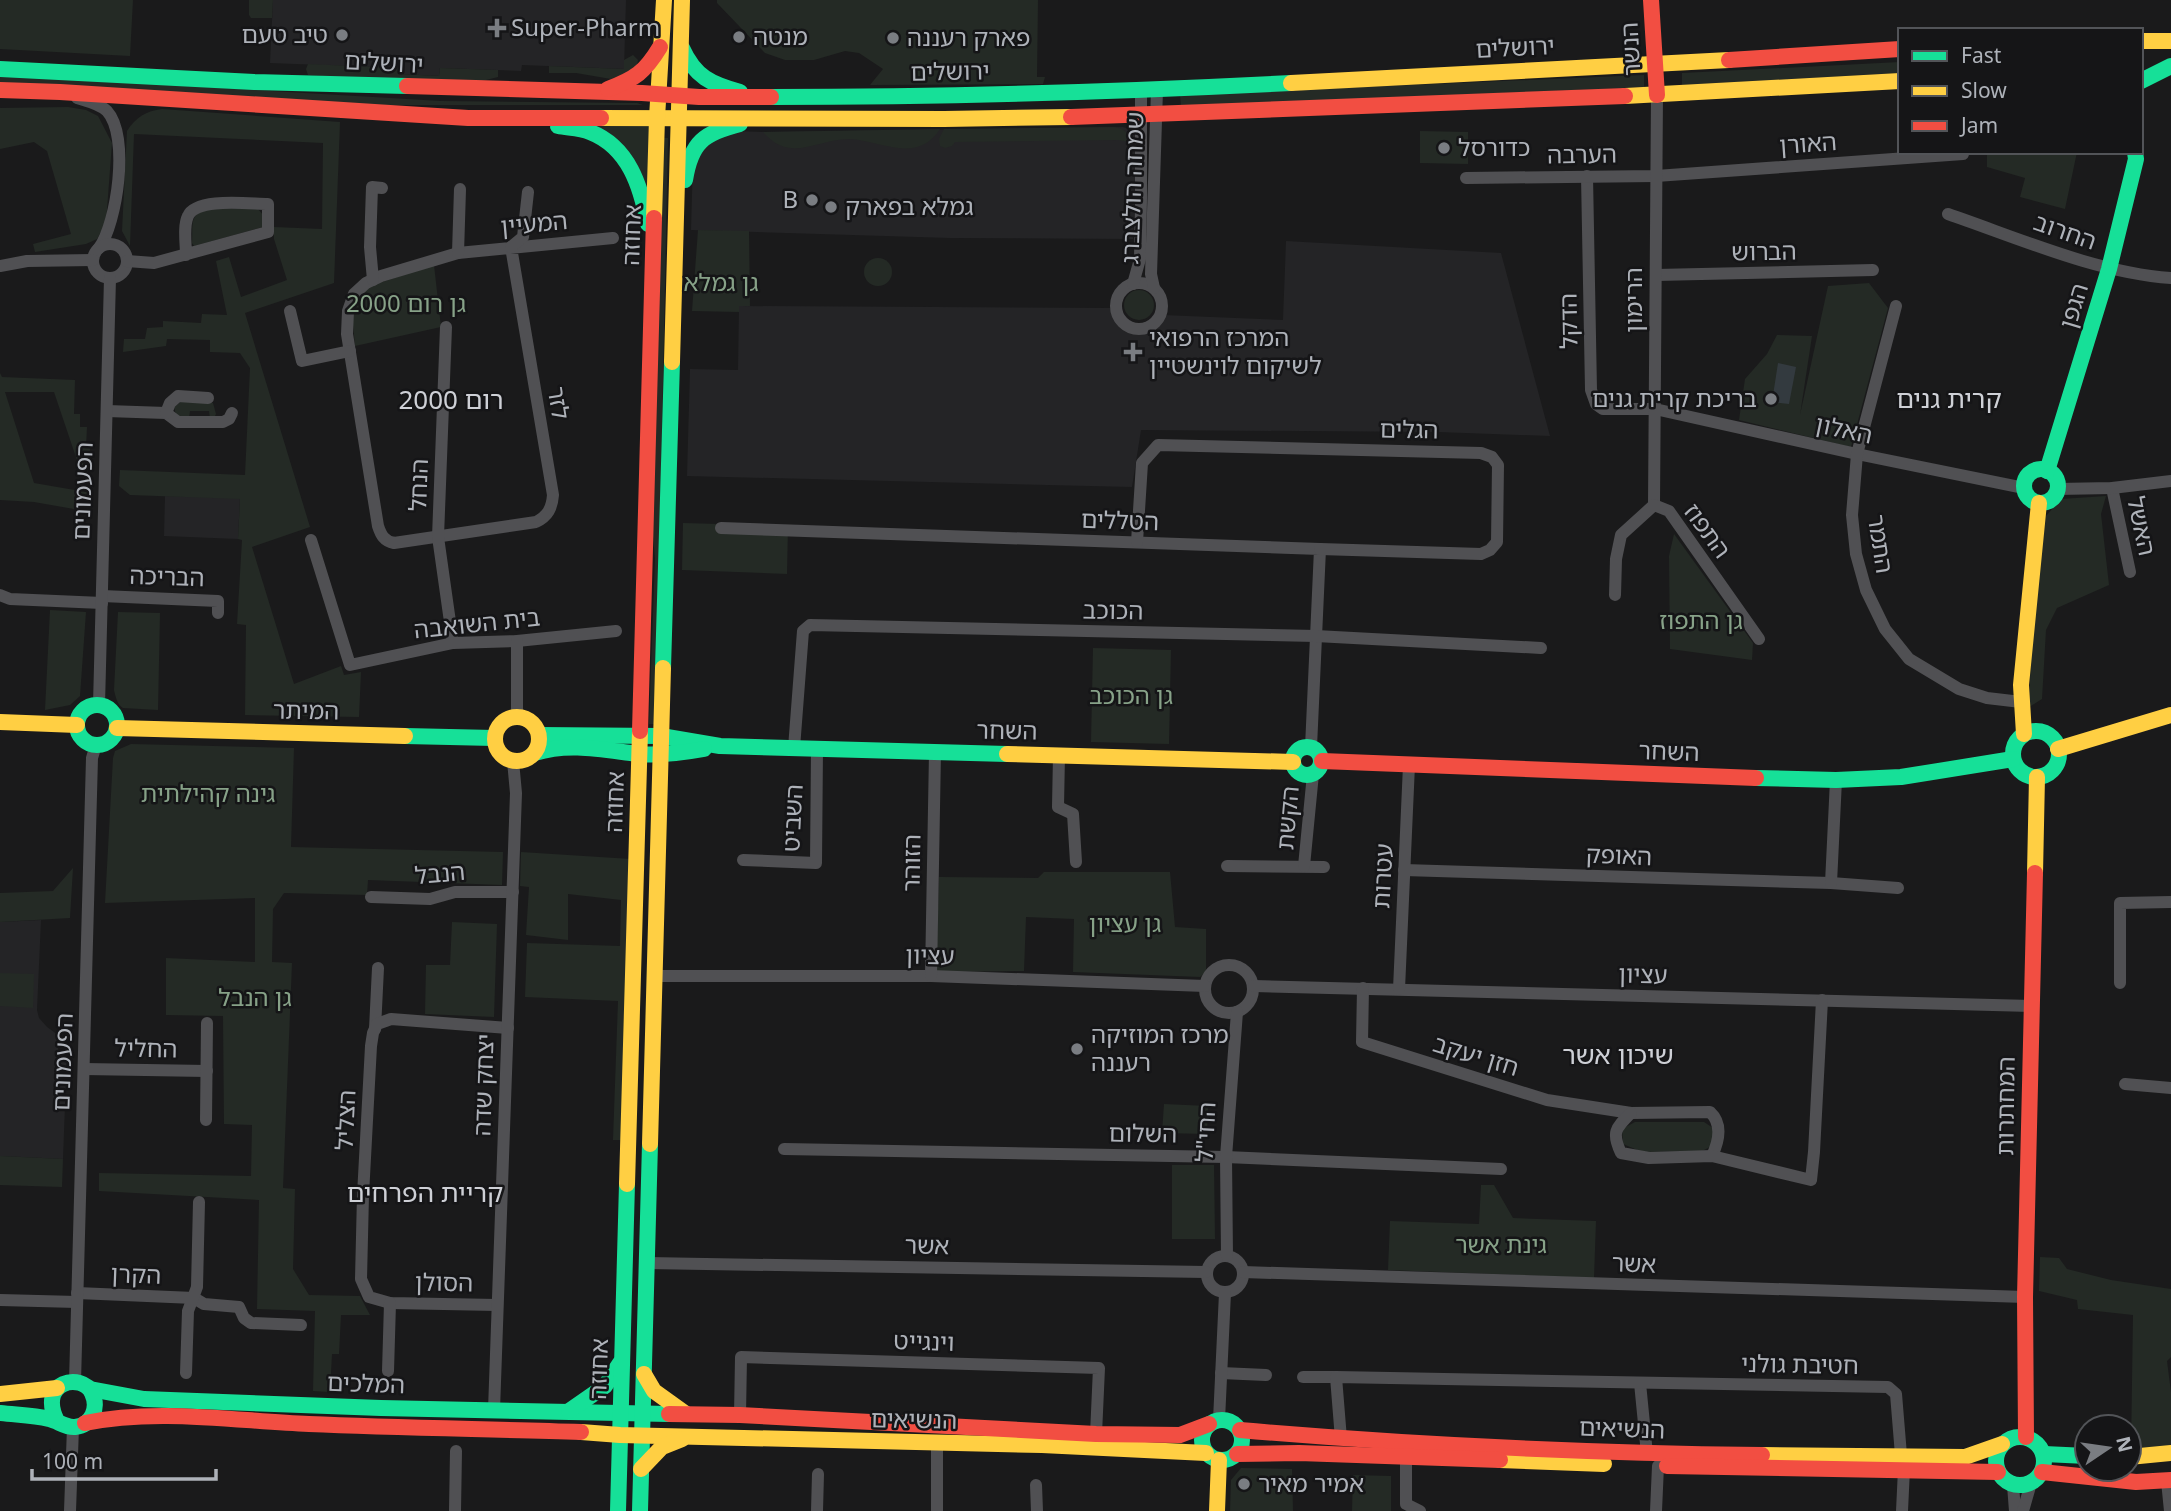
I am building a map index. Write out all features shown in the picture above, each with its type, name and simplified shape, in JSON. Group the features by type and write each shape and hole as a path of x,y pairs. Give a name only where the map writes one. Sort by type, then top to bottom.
{"street":[{"name":"אחוזה","path":"618,1511 657,118 664,0"},
{"name":"אחוזה","path":"640,1511 682,0"},
{"name":"הנשר","path":"1651,0 1657,95"},
{"path":"680,41 688,63 702,78 722,87 759,97"},
{"path":"2143,41 2171,41"},
{"path":"600,92 636,78 650,66 662,44"},
{"name":"ירושלים","path":"0,69 254,82 678,96 946,96 1149,90 1655,65 1898,49"},
{"path":"2143,67 2171,66"},
{"path":"2143,80 2171,66"},
{"name":"ירושלים","path":"0,90 468,118 944,118 1149,115 1657,95 1898,81"},
{"name":"שמחה הולצברג","path":"1149,90 1151,274 1154,288"},
{"path":"60,92 107,111 117,130 119,147 116,192 110,226 99,248 93,260 95,270 99,274 110,278 124,272 127,261 124,250 116,244 99,248"},
{"name":"הרימון","path":"1654,505 1657,95"},
{"name":"שמחה הולצברג","path":"1133,284 1140,259 1149,115"},
{"path":"673,281 686,167 692,149 706,135 717,130 761,118"},
{"path":"517,119 589,132 615,148 629,163 645,206 652,289"},
{"name":"האורן","path":"1656,176 1964,154"},
{"name":"הגפן","path":"2048,471 2109,269 2135,154"},
{"name":"הדקל","path":"1587,176 1591,390 1596,404 1603,409 1655,409"},
{"name":"הערבה","path":"1465,178 1656,176"},
{"path":"373,280 370,247 372,187 382,188"},
{"path":"458,253 460,189"},
{"path":"511,247 523,237 528,192"},
{"path":"127,261 154,263 186,255 268,232 268,204 208,204 194,209 187,219 186,255"},
{"name":"החרוב","path":"1948,214 2109,269 2171,278"},
{"name":"המעיין","path":"438,537 394,543 381,534 347,334 348,311 354,294 373,280 458,253 613,238"},
{"name":"לזר","path":"438,537 536,522 543,519 552,506 511,247"},
{"path":"0,265 27,261 93,260"},
{"name":"הברוש","path":"1656,275 1873,270"},
{"name":"הפעמונים","path":"99,705 110,278"},
{"path":"1133,284 1147,284 1154,288 1161,301 1159,317 1147,327 1132,327 1119,317 1116,304 1121,291 1133,284"},
{"name":"התמר","path":"1896,306 1857,454 1852,515 1856,554 1866,590 1885,629 1909,659 1959,690 1987,698 2021,702"},
{"path":"290,311 302,361 350,351"},
{"name":"הנחל","path":"446,327 438,537 453,643"},
{"path":"166,412 170,403 178,396 208,398"},
{"name":"האלון","path":"1655,409 2024,488"},
{"path":"107,411 166,412 178,422 202,423 223,422 229,419 232,413"},
{"name":"הגלים","path":"1137,542 1142,463 1158,445 1481,453 1492,457 1498,465 1497,542 1490,550 1481,554 1320,549"},
{"path":"2048,471 2055,477 2057,489 2050,499 2039,503 2029,498 2024,482 2031,472 2048,471"},
{"path":"2057,489 2112,488 2171,481"},
{"name":"האשל","path":"2112,488 2130,572"},
{"path":"2024,734 2021,702 2024,643 2039,503"},
{"name":"התפוז","path":"1615,595 1616,559 1621,535 1654,505 1669,511 1759,639"},
{"name":"הטללים","path":"721,528 1320,549"},
{"name":"בית השואבה","path":"311,540 350,665 453,643 517,641 616,631"},
{"path":"1311,747 1320,549"},
{"path":"0,596 10,599 102,600"},
{"name":"הבריכה","path":"102,600 218,601 218,613"},
{"name":"הכוכב","path":"794,748 803,631 810,625 1316,636 1541,648"},
{"path":"517,641 517,717"},
{"path":"99,705 111,710 117,728 111,738 96,745 81,737 77,725 86,708 99,705"},
{"path":"2058,749 2171,715"},
{"path":"517,717 531,722 539,735 535,752 529,758 513,761 502,756 495,745 496,730 509,718 517,717"},
{"path":"0,722 77,725"},
{"name":"המיתר","path":"117,728 495,738"},
{"path":"2034,731 2042,732 2055,741 2058,749 2059,757 2052,771 2037,777 2022,773 2013,759 2014,746 2024,734 2034,731"},
{"path":"539,735 661,736"},
{"name":"השחר","path":"661,736 720,746 1293,762"},
{"name":"הפעמונים","path":"82,1385 77,1298 92,758 96,745"},
{"name":"השחר","path":"661,754 673,755 720,746"},
{"path":"1306,746 1311,747 1320,754 1317,768 1301,773 1293,762 1297,751 1306,746"},
{"path":"535,752 553,747 661,754"},
{"name":"השביט","path":"743,860 816,863 817,749"},
{"name":"הזוהר","path":"931,976 934,752"},
{"path":"1059,755 1058,807 1073,814 1076,863"},
{"name":"השחר","path":"1317,768 1409,765 1836,780 1902,778 2013,759"},
{"name":"יצחק שדה","path":"494,1410 516,793 513,761"},
{"name":"עטרות","path":"1399,989 1409,765"},
{"name":"הקשת","path":"1304,866 1317,768"},
{"name":"המחתרות","path":"2026,1437 2025,1297 2037,777"},
{"path":"1831,883 1836,780"},
{"name":"הקשת","path":"1227,866 1324,867"},
{"name":"האופק","path":"1404,870 1831,883 1898,888"},
{"name":"הנבל","path":"371,897 430,899 455,892 513,892"},
{"path":"2120,983 2120,903 2171,902"},
{"path":"1233,964 1246,971 1254,986 1250,1002 1245,1008 1237,1012 1223,1012 1215,1008 1206,995 1205,986 1216,968 1233,964"},
{"name":"הצליל","path":"369,1297 361,1279 363,1195 378,968"},
{"name":"עציון","path":"654,976 931,976 1205,986"},
{"name":"עציון","path":"1254,986 2032,1006"},
{"name":"חזן יעקב","path":"1363,988 1362,1042 1547,1100 1631,1113"},
{"path":"1712,1157 1719,1132 1717,1119 1710,1112 1631,1113 1616,1128 1615,1141 1621,1153 1649,1158 1712,1157 1811,1180 1822,1000"},
{"name":"החי\"ל","path":"1227,1256 1226,1157 1237,1012"},
{"path":"375,1029 383,1020 391,1019 508,1028"},
{"name":"החליל","path":"206,1121 207,1023"},
{"name":"החליל","path":"83,1069 207,1072"},
{"path":"2125,1084 2171,1088"},
{"name":"השלום","path":"784,1149 1226,1157 1501,1169"},
{"name":"הקרן","path":"186,1373 188,1319 197,1287 199,1202"},
{"path":"1227,1256 1239,1263 1243,1272 1240,1284 1231,1292 1225,1293 1213,1289 1206,1278 1206,1272 1213,1260 1227,1256"},
{"name":"אשר","path":"647,1263 1206,1272"},
{"name":"אשר","path":"1243,1272 2025,1297"},
{"path":"1214,1422 1222,1373 1225,1293"},
{"name":"הסולן","path":"369,1297 390,1303 497,1304"},
{"name":"הקרן","path":"0,1300 194,1298 204,1304 239,1307 244,1318 251,1323 301,1325"},
{"name":"הסולן","path":"388,1371 390,1303"},
{"name":"וינגייט","path":"740,1415 741,1357 1099,1368 1096,1434"},
{"path":"569,1411 605,1386 622,1360"},
{"path":"644,1373 654,1391 687,1414"},
{"path":"1222,1373 1266,1375"},
{"name":"חטיבת גולני","path":"1303,1377 1888,1387 1896,1394 1903,1462 1902,1511"},
{"path":"1336,1377 1341,1439"},
{"path":"1640,1382 1653,1460 1656,1511"},
{"path":"0,1413 57,1421 63,1425 79,1425 91,1418 95,1403 82,1385 62,1384 57,1388 50,1399 50,1407 57,1421"},
{"name":"המלכים","path":"82,1385 144,1399 333,1407 643,1413"},
{"path":"0,1394 57,1388"},
{"name":"הנשיאים","path":"643,1413 740,1415 1096,1434 1180,1435 1214,1422"},
{"name":"המלכים","path":"79,1425 108,1418 142,1415 620,1435"},
{"path":"1227,1420 1240,1430 1241,1446 1237,1454 1229,1459 1213,1456 1203,1446 1204,1430 1214,1422 1227,1420"},
{"path":"70,1511 79,1425"},
{"name":"הנשיאים","path":"1240,1430 1653,1460"},
{"path":"584,1432 601,1441 619,1474"},
{"name":"הנשיאים","path":"620,1435 1042,1445 1213,1456"},
{"path":"641,1469 662,1447 688,1437"},
{"path":"2023,1511 2037,1477 2045,1463 2044,1454 2034,1441 2018,1437 2002,1444 1996,1462 1998,1472 2004,1480 2013,1485 2024,1486 2037,1477 2169,1481 2170,1511"},
{"path":"937,1444 937,1511"},
{"name":"הנשיאים","path":"1237,1454 1273,1452 1903,1462 1965,1457 2002,1444"},
{"path":"455,1511 456,1451"},
{"path":"2143,1456 2171,1453"},
{"path":"2044,1454 2073,1455"},
{"path":"1213,1456 1217,1511"},
{"path":"1406,1456 1406,1504 1420,1511"},
{"name":"הנשיאים","path":"1903,1462 1998,1472"},
{"path":"817,1511 818,1474"},
{"path":"1036,1485 1037,1511"},
{"path":"2013,1485 2015,1511"}],"shaded area":[{"path":"273,0 626,0 624,69 522,65 521,71 440,68 439,76 398,74 398,68 270,63"},
{"path":"1130,129 1137,140 1133,239 950,238 691,230 693,159 697,148 734,131"},
{"name":"המרכז הרפואי לשיקום לוינשטיין","path":"1286,241 1501,253 1550,436 1438,432 1141,430 1132,487 687,476 690,369 738,370 739,306 1110,308 1130,329 1144,332 1161,323 1163,315 1283,320"},
{"path":"1778,363 1796,367 1789,404 1772,402"},
{"path":"165,496 240,498 238,539 164,536"},
{"path":"41,920 37,1010 39,1018 58,1035 58,1050 67,1051 63,1159 0,1156 0,922"}],"green space":[{"path":"0,0 133,0 130,56 0,49"},
{"path":"249,0 273,0 272,18 251,18"},
{"name":"פארק רעננה","path":"717,0 1038,0 1037,77 1045,77 1043,84 870,85 883,69 859,53 845,51 814,60 785,60 765,53"},
{"path":"633,55 638,60 637,65 631,71 611,79 576,73 549,73 549,66 624,69 624,60"},
{"path":"1898,62 1898,73 1682,85 1682,73"},
{"path":"308,64 398,68 398,74 439,76 440,68 498,70 498,77 470,84 450,85 308,75"},
{"path":"0,75 441,101 643,105 384,105 0,83"},
{"path":"1644,75 1644,87 1181,107 1180,95"},
{"path":"68,107 86,110 98,116 112,143 106,223 97,239 86,244 35,252 33,244 71,234 47,151 34,142 0,149 0,108"},
{"path":"162,109 340,122 334,283 245,313 310,527 252,547 294,684 341,666 344,675 361,672 359,717 245,715 246,625 237,624 242,540 238,539 240,499 130,495 119,486 120,470 245,475 250,368 240,353 210,352 210,340 167,339 166,346 123,352 124,339 145,339 147,328 163,327 163,321 201,323 202,314 227,315 216,261 229,257 241,297 287,280 274,239 274,227 322,229 323,143 134,134 130,246 122,231 127,131 142,116"},
{"path":"580,124 650,125 648,203 646,191"},
{"path":"1114,127 1128,134 1133,149 1130,142 1118,140 955,142 945,148 940,146 939,139 944,129"},
{"path":"940,129 931,140 909,148 849,139 804,148 784,147 763,132"},
{"name":"כדורסל","path":"1420,131 1468,132 1468,164 1420,163"},
{"path":"661,138 668,138 656,724 649,724 655,558 651,516"},
{"path":"1987,154 2077,154 2065,209 2020,197 2025,178 1987,167"},
{"path":"204,208 258,209 264,216 263,227 194,246 193,223 196,215"},
{"name":"גן גמלא","path":"698,230 749,231 750,306 739,306 739,312 692,311"},
{"path":"878,258 888,262 892,272 888,282 878,286 868,282 864,272 868,262"},
{"name":"גן רום 2000","path":"434,265 441,327 355,346 352,314 358,295 370,286"},
{"path":"1869,283 1888,308 1851,447 1739,420 1745,379 1767,354 1777,335 1812,336 1800,415 1828,286"},
{"path":"1139,290 1150,294 1154,305 1150,316 1139,320 1128,316 1124,305 1128,294"},
{"path":"0,373 2,377 75,380 74,414 80,414 80,427 87,427 86,447 90,448 89,481 84,481 54,392 5,392 34,483 92,493 91,512 34,502 0,500"},
{"path":"182,401 213,403 216,414 210,419 209,411 190,411 189,418 176,415 174,407"},
{"path":"2106,496 2101,514 2109,585 2057,608 2046,630 2042,699 2029,707 2032,626 2046,516 2061,499"},
{"path":"683,523 788,526 787,574 682,570"},
{"name":"גן התפוז","path":"1674,534 1753,643 1752,660 1670,649 1669,556"},
{"path":"50,610 86,612 80,696 70,705 45,710"},
{"path":"118,612 160,613 158,710 123,708 119,705 114,690"},
{"name":"גן הכוכב","path":"1093,648 1171,650 1169,744 1091,742"},
{"name":"גן הנבל","path":"131,744 294,748 291,847 503,852 502,885 368,880 367,895 284,893 273,909 272,962 292,963 283,1188 295,1189 293,1269 309,1295 360,1296 370,1315 341,1315 339,1354 332,1354 330,1392 313,1391 315,1311 257,1309 259,1200 99,1191 99,1173 251,1176 252,1125 224,1124 223,1016 166,1015 166,958 255,962 255,898 105,903 113,758 115,751"},
{"path":"521,852 631,859 621,1140 613,1140 618,1001 525,997 527,943 620,946 621,900 568,894 568,940 526,935 529,887 520,886"},
{"path":"73,868 70,918 0,922 0,893 53,891"},
{"name":"גן עציון","path":"1044,872 1170,872 1175,927 1206,929 1206,972 1200,977 1073,972 1074,919 1026,917 1024,971 936,972 939,877 1038,878"},
{"path":"452,922 497,924 494,1017 425,1014 426,965 450,965"},
{"path":"0,973 34,974 33,1008 0,1006"},
{"path":"1164,1104 1208,1106 1207,1134 1162,1133"},
{"path":"1635,1122 1704,1122 1713,1128 1714,1145 1702,1151 1642,1152 1623,1144 1622,1129"},
{"path":"0,1156 63,1159 62,1187 0,1185"},
{"path":"1172,1165 1214,1165 1215,1239 1172,1239"},
{"name":"גינת אשר","path":"1481,1185 1494,1185 1513,1218 1596,1221 1594,1278 1388,1270 1390,1221 1479,1224"},
{"path":"2040,1257 2059,1258 2067,1269 2111,1280 2171,1289 2171,1357 2167,1361 2171,1392 2171,1446 2143,1447 2143,1413 2132,1413 2133,1315 2078,1309 2077,1300 2039,1291"},
{"path":"1241,1468 1292,1469 1293,1511 1230,1511 1231,1480"},
{"path":"1353,1475 1391,1476 1391,1511 1352,1511"}],"traffic: fast":[{"path":"682,48 698,73 721,86 740,92"},
{"path":"2143,80 2171,66"},
{"path":"0,69 254,82 407,86"},
{"path":"771,97 1031,93 1291,83"},
{"path":"685,180 691,156 701,141 717,131 740,124"},
{"path":"558,126 590,132 615,148 624,158 637,183 648,224"},
{"path":"2047,471 2109,269 2135,154"},
{"path":"663,668 672,362"},
{"path":"2041,469 2053,474 2058,486 2053,498 2041,503 2029,498 2024,486 2029,474 2041,469"},
{"path":"97,705 111,711 117,725 111,739 97,745 83,739 77,725 83,711 97,705"},
{"path":"2036,731 2052,738 2059,754 2052,770 2036,777 2020,770 2013,754 2020,738 2036,731"},
{"path":"539,735 661,736 720,746 1007,754"},
{"path":"405,736 494,738"},
{"path":"535,753 574,747 655,755 704,749"},
{"path":"1307,747 1317,751 1321,761 1317,771 1307,775 1297,771 1293,761 1297,751 1307,747"},
{"path":"1756,778 1836,780 1901,777 2013,759"},
{"path":"640,1511 650,1144"},
{"path":"618,1511 627,1184"},
{"path":"569,1411 605,1386 620,1363"},
{"path":"0,1413 43,1418 72,1427 81,1426 90,1419 95,1404 87,1387 71,1382 57,1389 52,1407 57,1421"},
{"path":"90,1389 144,1399 381,1408 669,1414"},
{"path":"1222,1420 1236,1426 1242,1440 1236,1454 1222,1460 1208,1454 1202,1440 1208,1426 1222,1420"},
{"path":"2020,1437 2037,1444 2044,1461 2037,1478 2020,1485 2003,1478 1996,1461 2003,1444 2020,1437"},
{"path":"2044,1454 2073,1455"}],"traffic: slow":[{"path":"654,218 664,0"},
{"path":"672,362 682,0"},
{"path":"2143,41 2171,41"},
{"path":"1291,83 1729,60"},
{"path":"1625,96 1898,81"},
{"path":"601,118 1071,117"},
{"path":"2024,734 2021,685 2039,503"},
{"path":"650,1144 663,668"},
{"path":"2058,749 2171,715"},
{"path":"517,717 533,723 539,739 533,755 517,761 501,755 495,739 501,723 517,717"},
{"path":"0,722 77,725"},
{"path":"117,728 405,736"},
{"path":"627,1184 640,731"},
{"path":"1007,754 1293,762"},
{"path":"2035,873 2037,777"},
{"path":"644,1374 654,1391 686,1414"},
{"path":"0,1394 57,1388"},
{"path":"581,1432 1042,1445 1206,1453"},
{"path":"641,1469 662,1447 682,1439"},
{"path":"1762,1455 1965,1457 2002,1444"},
{"path":"2143,1456 2171,1453"},
{"path":"1217,1511 1219,1460"},
{"path":"1500,1460 1604,1464"}],"traffic: jam":[{"path":"1651,0 1657,95"},
{"path":"608,89 638,74 660,47"},
{"path":"1729,60 1898,49"},
{"path":"407,86 699,97 771,97"},
{"path":"0,90 468,118 601,118"},
{"path":"1071,117 1625,96"},
{"path":"640,731 654,218"},
{"path":"1322,761 1756,778"},
{"path":"2026,1437 2025,1297 2035,873"},
{"path":"669,1414 740,1415 1096,1434 1180,1435 1209,1424"},
{"path":"85,1423 140,1416 168,1416 343,1425 581,1432"},
{"path":"1240,1430 1501,1447 1762,1455"},
{"path":"1237,1454 1299,1453 1500,1460"},
{"path":"1667,1466 1998,1472"},
{"path":"2042,1472 2136,1482 2171,1480"}],"place":[{"name":"Super-Pharm","path":"497,28"},
{"name":"טיב טעם","path":"342,35"},
{"name":"מנטה","path":"739,37"},
{"name":"פארק רעננה","path":"893,38"},
{"name":"כדורסל","path":"1444,148"},
{"name":"B","path":"812,200"},
{"name":"גמלא בפארק","path":"831,207"},
{"name":"המרכז הרפואי לשיקום לוינשטיין","path":"1133,352"},
{"name":"בריכת קרית גנים","path":"1771,399"},
{"name":"מרכז המוזיקה רעננה","path":"1077,1049"},
{"name":"אמיר מאיר","path":"1244,1484"}],"district":[{"name":"קרית גנים","path":"1949,399"},
{"name":"רום 2000","path":"451,400"},
{"name":"שיכון אשר","path":"1618,1055"},
{"name":"קריית הפרחים","path":"425,1193"}],"park label":[{"name":"גינה קהילתית","path":"208,794"}]}
